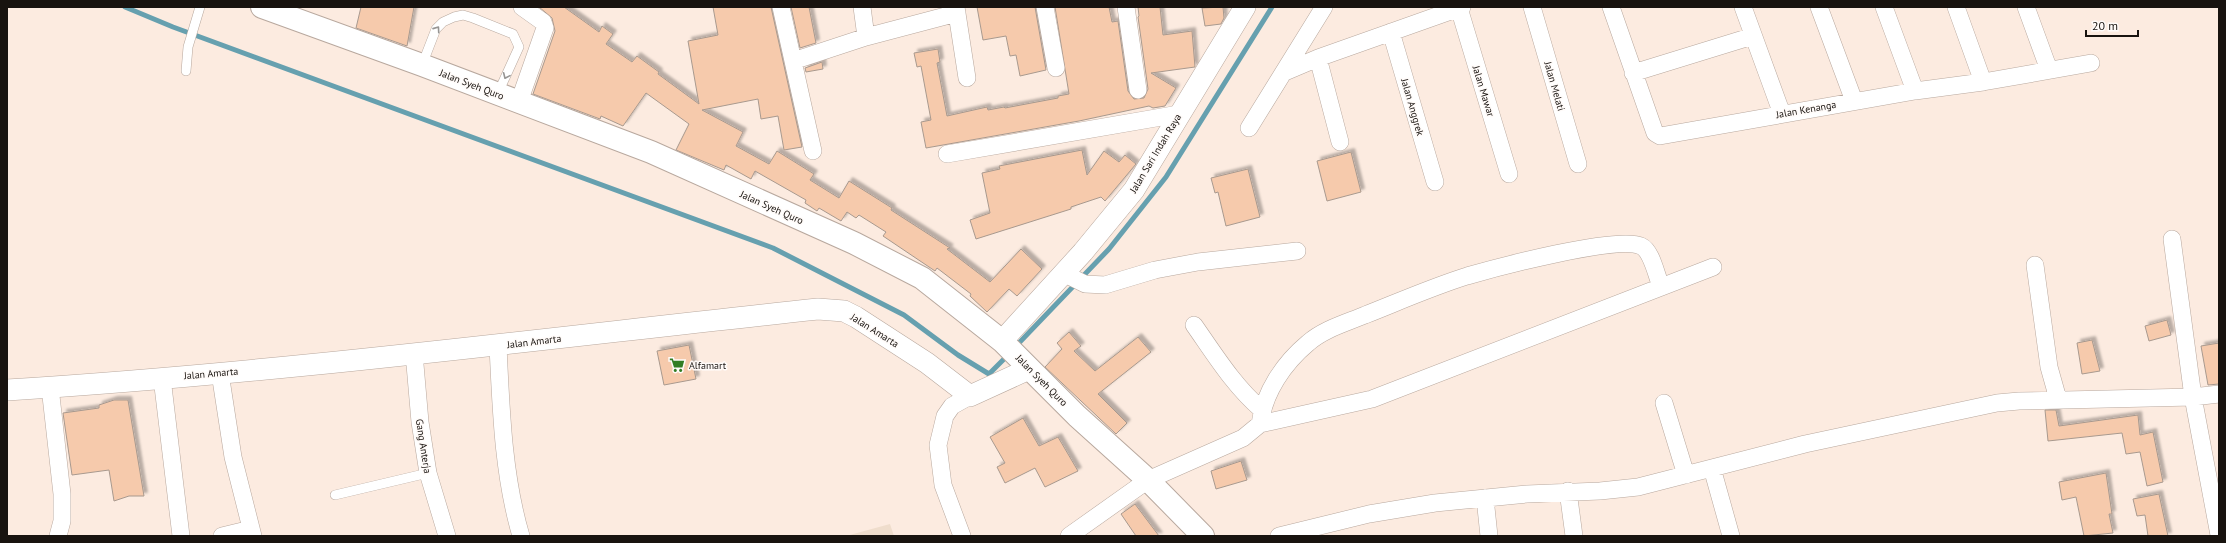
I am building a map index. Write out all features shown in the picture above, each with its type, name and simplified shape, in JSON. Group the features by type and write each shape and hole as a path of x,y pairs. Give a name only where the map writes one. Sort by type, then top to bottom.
{"main road":[{"name":"Jalan Syeh Quro","path":"262,7 498,93 651,152 854,243 922,278 1003,342 1148,480 1203,536"}],"street":[{"path":"519,102 545,28 543,22 522,7"},
{"path":"781,7 813,151"},
{"path":"862,7 866,37"},
{"path":"1045,7 1056,68"},
{"path":"1126,7 1138,90"},
{"name":"Jalan Sari Indah Raya","path":"1003,342 1073,278 1134,190 1245,7"},
{"path":"1249,128 1324,7"},
{"path":"1414,22 1424,7"},
{"name":"Jalan Melati","path":"1532,7 1578,164"},
{"path":"1743,7 1782,114"},
{"path":"1819,7 1854,101"},
{"path":"1884,7 1914,91"},
{"path":"1956,7 1983,82"},
{"path":"2026,7 2049,70"},
{"path":"1285,72 1318,58 1392,32 1414,22 1460,8"},
{"name":"Jalan Mawar","path":"1460,8 1508,174"},
{"name":"Jalan Kenanga","path":"1613,8 1655,133 1660,136 1668,136 1854,101 1983,82 2091,63"},
{"path":"793,61 956,10 967,78"},
{"name":"Jalan Anggrek","path":"1392,32 1435,182"},
{"path":"1634,73 1753,36"},
{"path":"1318,58 1340,142"},
{"path":"947,154 1180,114"},
{"path":"2172,239 2193,397 2219,535"},
{"path":"1069,536 1148,480 1243,438 1261,417 1280,374 1292,359 1320,335 1467,276 1568,252 1628,243 1642,246 1647,251 1661,286"},
{"path":"1073,278 1105,285 1155,270 1198,262 1297,251"},
{"path":"2035,265 2047,360 2058,399"},
{"path":"1261,417 1372,399 1713,267"},
{"name":"Jalan Amarta","path":"7,390 220,373 498,346 652,327 831,309 844,311 856,317 927,363 970,396"},
{"path":"1194,324 1228,375 1261,417"},
{"path":"498,346 501,420 510,483 521,536"},
{"name":"Gang Anterja","path":"414,353 420,422 428,473 447,536"},
{"path":"962,536 943,485 938,445 945,416 952,406 1026,365"},
{"path":"220,373 233,457 252,533 222,536"},
{"path":"162,378 181,536"},
{"path":"50,387 62,494 62,521 58,536"},
{"path":"1279,536 1369,514 1435,503 1568,491 1600,491 1632,488 1805,444 1935,415 1997,403 2058,399 2193,397 2219,394"},
{"path":"1664,403 1686,475"},
{"path":"1712,468 1731,536"},
{"path":"1568,491 1574,536"},
{"path":"1485,498 1489,536"}],"lane":[{"path":"186,71 188,47 200,7"},
{"path":"422,65 436,29 443,22 463,15 473,18 513,34 519,46 498,93"},
{"path":"335,494 428,473"}],"shaded area":[{"path":"890,524 894,536 846,536"}],"building":[{"path":"361,7 414,7 407,46 356,28"},
{"path":"539,7 564,7 599,32 602,26 613,34 606,44 632,62 637,56 659,72 658,74 699,104 688,41 718,35 713,7 771,7 802,147 784,150 778,116 761,119 758,99 702,110 743,132 736,146 769,164 777,151 814,174 810,180 839,198 849,181 892,208 891,210 950,248 947,249 990,282 1021,249 1042,269 1017,296 1009,289 987,312 970,296 971,294 937,268 935,271 883,236 886,232 859,215 856,218 847,212 841,221 819,208 817,211 805,203 806,200 755,171 751,179 726,165 724,170 676,150 689,124 646,93 623,126 601,116 600,119 533,94 555,31 552,18"},
{"path":"791,7 809,7 816,43 800,48"},
{"path":"977,7 1035,7 1046,70 1020,76 1016,55 1010,56 1006,36 983,40"},
{"path":"1055,7 1109,7 1112,22 1118,21 1128,91 1134,99 1144,98 1148,89 1138,17 1138,7 1160,7 1163,35 1192,31 1195,67 1151,73 1176,88 1165,106 1153,108 1149,106 1079,121 926,148 921,122 931,120 921,66 917,67 914,53 938,49 940,62 937,63 947,116 987,107 988,110 1005,108 1058,98 1058,96 1069,94"},
{"path":"1223,7 1224,18 1221,24 1205,26 1202,8"},
{"path":"822,62 823,69 806,72 805,68"},
{"path":"1082,150 1087,175 1104,151 1119,162 1125,155 1136,164 1105,201 1101,197 1071,207 1071,209 976,239 970,220 990,213 982,173 1000,169 999,166"},
{"path":"1351,152 1361,192 1327,201 1317,161"},
{"path":"1248,169 1260,217 1226,226 1218,192 1215,193 1211,178"},
{"path":"2167,320 2171,335 2149,341 2145,326"},
{"path":"1069,332 1081,346 1074,351 1095,371 1138,337 1151,352 1098,394 1127,423 1116,434 1045,367 1062,349 1057,343"},
{"path":"2092,340 2100,371 2082,374 2077,343"},
{"path":"2219,343 2219,384 2208,385 2201,346"},
{"name":"Alfamart","path":"689,345 696,379 664,385 657,351"},
{"path":"114,400 128,400 144,496 129,496 114,501 109,470 72,475 63,413 99,408 99,405"},
{"path":"2045,410 2056,410 2059,426 2138,415 2140,435 2153,432 2163,482 2147,486 2140,452 2126,454 2122,433 2048,441"},
{"path":"1023,418 1039,446 1058,437 1078,471 1045,487 1035,468 1005,483 997,467 1005,463 990,437"},
{"path":"1241,461 1247,480 1216,489 1211,471"},
{"path":"2106,473 2112,514 2109,514 2113,533 2084,536 2076,497 2062,500 2059,482"},
{"path":"2159,494 2168,536 2148,536 2145,515 2137,516 2133,499"},
{"path":"1135,504 1159,536 1136,536 1121,514"}],"waterway":[{"path":"125,7 173,27 773,248 904,315 958,355 989,374 1009,354"},
{"path":"1016,346 1109,249 1166,177 1272,7"}],"place":[{"name":"Alfamart","path":"677,365"}]}
